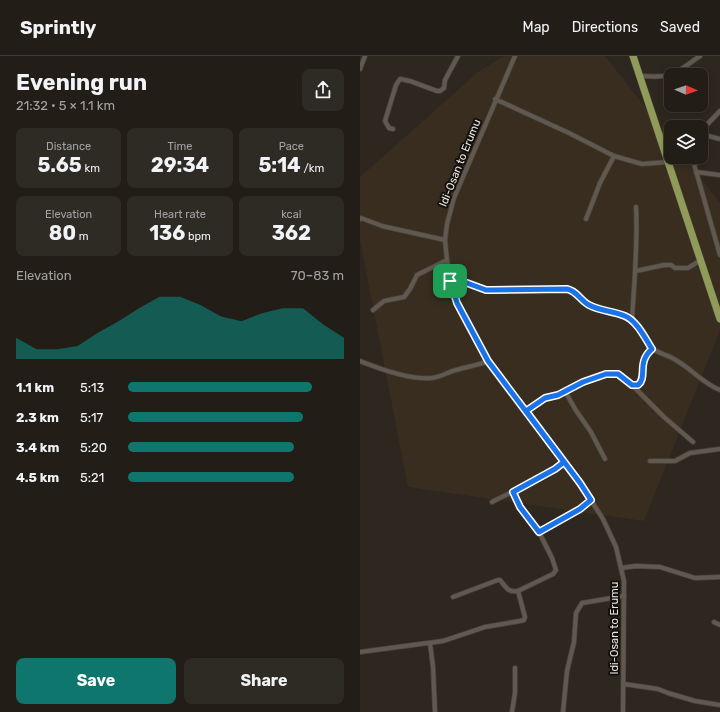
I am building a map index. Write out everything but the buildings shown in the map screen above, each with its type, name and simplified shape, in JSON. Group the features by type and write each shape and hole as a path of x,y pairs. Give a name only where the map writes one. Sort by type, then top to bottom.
{"main road":[{"path":"632,56 664,151"},
{"path":"669,164 720,319"}],"street":[{"path":"360,69 365,56"},
{"path":"393,129 389,128 385,121 396,85 400,79 440,91 444,88 444,80 458,56"},
{"name":"Idi-Osan to Erumu","path":"515,56 495,99 454,198 447,224 445,240 450,281 457,303 488,361 591,500 603,519 616,547 624,581 623,712"},
{"path":"639,76 667,76 680,71 700,56"},
{"path":"495,99 614,156 642,164 664,162"},
{"path":"708,124 720,111"},
{"path":"658,134 664,135"},
{"path":"708,135 720,139"},
{"path":"586,219 600,182 614,156"},
{"path":"694,164 720,254"},
{"path":"696,172 720,175"},
{"path":"632,321 636,271 636,207"},
{"path":"360,219 361,218 382,226 445,240"},
{"path":"373,310 384,301 404,297 417,275 447,260"},
{"path":"636,271 664,265 671,265 675,268 688,268 701,260"},
{"path":"450,281 467,283 486,290 567,289 576,293 596,308 626,316 632,321 652,349 675,359 705,383 720,390"},
{"path":"632,385 638,385 642,381 643,361 652,349"},
{"path":"360,361 410,377 426,378 440,376 488,361"},
{"path":"526,411 545,398 558,395 583,382 606,374 614,374 621,376 632,385 664,417 693,442"},
{"path":"565,391 591,432 605,459"},
{"path":"650,461 675,461 690,453 720,449"},
{"path":"492,502 555,469 564,462"},
{"path":"453,597 498,580 500,580 509,591 518,591 553,574 556,570 552,558 539,532 520,507 513,492"},
{"path":"539,532 580,509 591,500"},
{"path":"621,568 636,566 660,567 695,578 720,577"},
{"path":"360,652 452,639 485,627 524,620 524,611 520,602 518,591"},
{"path":"563,712 567,671 574,642 576,613 582,603 624,596"},
{"path":"714,622 720,625"},
{"path":"430,643 433,667 435,712"},
{"path":"512,712 515,693 516,668"},
{"path":"624,684 658,689 695,701 720,705"}],"shaded area":[{"path":"504,56 605,56 664,131 664,164 689,164 720,203 720,330 644,521 408,487 360,240 360,177 478,72"}],"route":[{"path":"450,281 467,283 486,290 572,290 585,302 596,308 626,316 639,329 652,349 643,361 643,379 638,385 632,385 618,374 606,374 583,382 558,395 545,398 526,411 580,483 591,500 580,509 539,532 530,518 520,507 513,492 544,476 564,462 488,361 457,303 450,281"}]}
